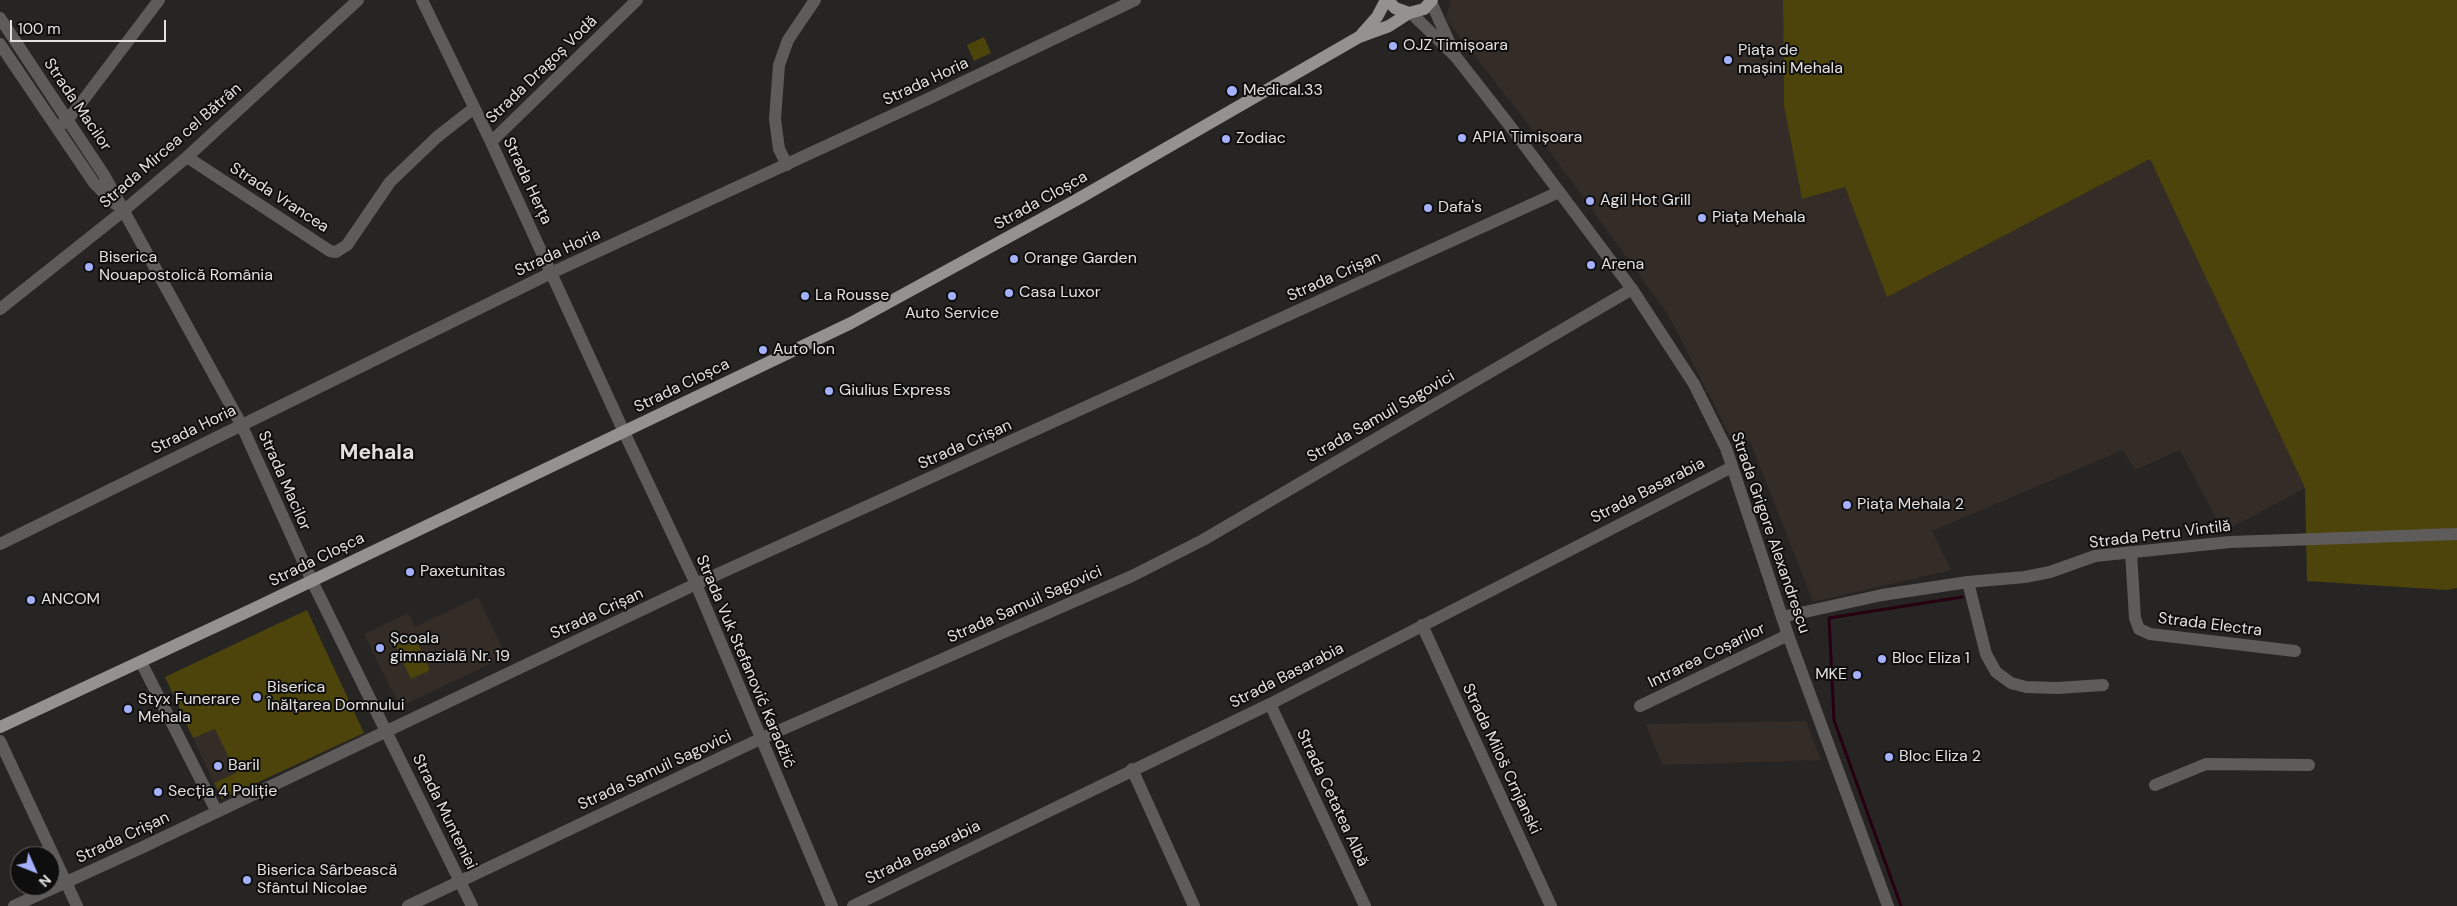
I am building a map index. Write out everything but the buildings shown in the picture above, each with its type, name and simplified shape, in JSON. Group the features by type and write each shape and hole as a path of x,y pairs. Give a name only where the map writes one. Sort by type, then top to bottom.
{"main road":[{"path":"1387,0 1395,8 1410,13"},
{"name":"Strada Cloșca","path":"1359,37 1377,17 1387,0"},
{"name":"Strada Cloșca","path":"0,727 312,581 852,322 1078,199 1359,37 1389,26 1410,13 1424,9 1431,1"}],"street":[{"path":"56,129 66,120 159,0"},
{"name":"Strada Mircea cel Bătrân","path":"0,309 122,212 187,157 358,0"},
{"name":"Strada Herța","path":"422,0 491,142 624,432"},
{"name":"Strada Dragoș Vodă","path":"491,142 637,0"},
{"path":"787,165 778,149 775,118 779,65 788,40 815,0"},
{"name":"Strada Horia","path":"0,544 551,273 787,165 1135,0"},
{"name":"Strada Grigore Alexandrescu","path":"1431,1 1456,57"},
{"name":"Strada Grigore Alexandrescu","path":"1410,13 1456,57 1632,289 1694,384 1726,448 1788,635 1888,906"},
{"name":"Strada Macilor","path":"0,18 104,175 122,212 241,424 312,581 387,732"},
{"path":"2,49 16,44"},
{"name":"Strada Macilor","path":"2,49 94,183 122,212"},
{"name":"Strada Vrancea","path":"187,157 330,251 336,252 347,245 390,182 437,137 474,108"},
{"name":"Strada Crișan","path":"14,906 387,732 696,584 1559,192"},
{"name":"Strada Samuil Sagovici","path":"408,906 760,740 1132,576 1203,540 1632,289"},
{"name":"Strada Vuk Stefanović Karadžić","path":"624,432 696,584 760,740 832,906"},
{"name":"Strada Basarabia","path":"853,906 1132,769 1270,704 1732,467"},
{"name":"Strada Petru Vintilă","path":"1782,617 1882,595 1968,582 2025,578 2050,572 2095,556 2230,542 2457,534"},
{"name":"Strada Electra","path":"2131,552 2135,618 2139,629 2150,634 2294,651"},
{"path":"1968,582 1986,654 1996,672 2010,683 2026,687 2057,688 2103,685"},
{"name":"Strada Miloš Crnjanski","path":"1422,625 1551,906"},
{"name":"Intrarea Coșarilor","path":"1640,706 1788,635"},
{"path":"141,662 217,812"},
{"name":"Strada Cetatea Albă","path":"1270,704 1365,906"},
{"name":"Strada Munteniei","path":"387,732 472,906"},
{"path":"0,741 77,906"},
{"path":"2155,785 2206,764 2309,765"},
{"path":"1132,769 1194,906"}],"shaded area":[{"path":"1451,0 1783,0 1784,106 1802,199 1845,187 1887,296 2150,159 2305,488 2223,532 2180,450 2135,470 2123,450 1932,531 1951,570 1813,602 1750,441 1736,448 1669,316 1556,160 1446,19"},
{"path":"1783,0 2457,0 2457,588 2447,590 2307,581 2305,488 2150,159 1887,297 1845,187 1802,199 1784,106"},
{"path":"984,37 991,53 974,61 967,45"},
{"path":"478,597 506,656 400,707 364,634 408,613 415,627"},
{"path":"307,610 364,733 222,799 214,783 236,773 215,729 193,738 165,677"},
{"path":"413,634 430,670 411,679 394,643"},
{"path":"1806,721 1821,760 1662,765 1646,724"},
{"path":"215,728 236,773 214,783 193,738"}],"waterway":[{"path":"1901,906 1834,720 1829,618 1962,597"}],"place":[{"name":"OJZ Timișoara","path":"1393,46"},
{"name":"Piața de mașini Mehala","path":"1728,60"},
{"name":"Medical.33","path":"1232,91"},
{"name":"APIA Timișoara","path":"1462,138"},
{"name":"Zodiac","path":"1226,139"},
{"name":"Agil Hot Grill","path":"1590,201"},
{"name":"Dafa's","path":"1428,208"},
{"name":"Piața Mehala","path":"1702,218"},
{"name":"Orange Garden","path":"1014,259"},
{"name":"Arena","path":"1591,265"},
{"name":"Biserica Nouapostolică România","path":"89,267"},
{"name":"Casa Luxor","path":"1009,293"},
{"name":"La Rousse","path":"805,296"},
{"name":"Auto Service","path":"952,296"},
{"name":"Auto Ion","path":"763,350"},
{"name":"Giulius Express","path":"829,391"},
{"name":"Piața Mehala 2","path":"1847,505"},
{"name":"Paxetunitas","path":"410,572"},
{"name":"ANCOM","path":"31,600"},
{"name":"Școala gimnazială Nr. 19","path":"380,648"},
{"name":"Bloc Eliza 1","path":"1882,659"},
{"name":"MKE","path":"1857,675"},
{"name":"Biserica Înălțarea Domnului","path":"257,697"},
{"name":"Styx Funerare Mehala","path":"128,709"},
{"name":"Bloc Eliza 2","path":"1889,757"},
{"name":"Baril","path":"218,766"},
{"name":"Secția 4 Poliție","path":"158,792"},
{"name":"Biserica Sârbească Sfântul Nicolae","path":"247,880"}],"district":[{"name":"Mehala","path":"377,453"}]}
